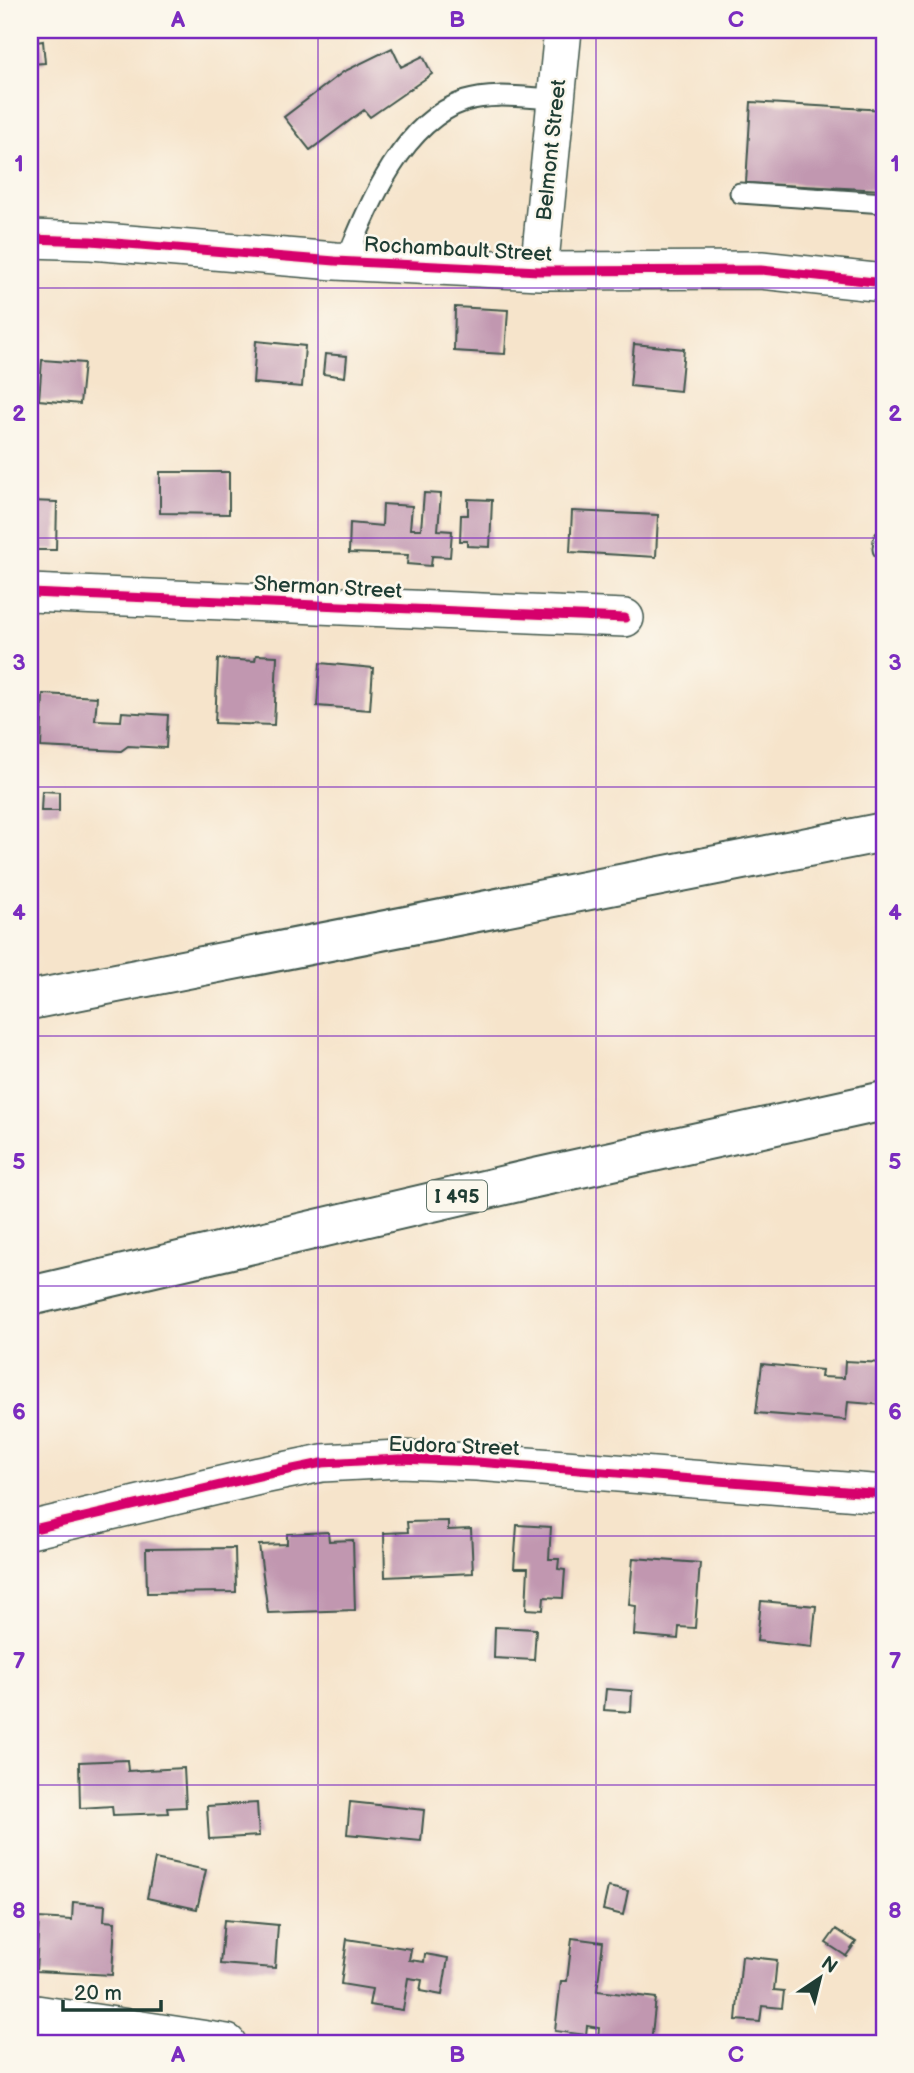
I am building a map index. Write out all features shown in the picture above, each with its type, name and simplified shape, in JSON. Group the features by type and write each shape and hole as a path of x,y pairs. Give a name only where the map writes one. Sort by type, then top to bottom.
{"highway":[{"path":"30,1000 884,832"},
{"name":"I 495","path":"30,1296 535,1178 884,1101"}],"street":[{"name":"Belmont Street","path":"539,271 563,30"},
{"name":"Rochambault Street","path":"30,239 90,241 346,261 539,271 761,271 884,283"},
{"name":"Sherman Street","path":"30,593 625,618"},
{"name":"Eudora Street","path":"30,1531 322,1463 399,1459 477,1462 884,1494"},
{"path":"30,2013 227,2043"}],"lane":[{"path":"346,261 370,202 405,149 432,118 465,101 498,97 556,99"},
{"path":"740,193 884,203"}],"building":[{"path":"43,41 45,63 30,64 30,43"},
{"path":"392,48 401,67 423,56 432,74 370,117 364,110 310,150 284,117 343,72"},
{"path":"751,102 884,110 884,190 746,183"},
{"path":"455,307 508,310 505,354 454,351"},
{"path":"256,341 305,346 302,387 253,383"},
{"path":"634,344 684,349 680,391 630,386"},
{"path":"325,354 347,356 345,377 323,374"},
{"path":"42,360 84,363 80,404 39,400"},
{"path":"160,472 229,472 229,514 160,513"},
{"path":"424,493 441,494 438,530 452,531 450,557 432,556 431,566 407,564 408,555 349,553 350,523 382,526 383,504 412,506 410,529 421,529"},
{"path":"468,499 492,500 490,547 467,546 467,541 460,541 461,515 468,515"},
{"path":"30,501 57,502 56,550 30,550"},
{"path":"572,511 658,515 656,557 570,552"},
{"path":"256,655 277,656 274,725 215,723 218,659 255,661"},
{"path":"320,663 373,668 370,710 317,706"},
{"path":"43,694 97,697 95,720 121,721 122,712 168,715 166,748 128,746 121,751 41,747"},
{"path":"42,791 59,792 59,811 41,811"},
{"path":"845,1361 884,1363 884,1405 848,1402 846,1420 756,1413 762,1364 822,1370 821,1377 844,1378"},
{"path":"448,1521 448,1530 471,1529 473,1573 385,1577 384,1533 408,1532 407,1522"},
{"path":"517,1525 551,1527 549,1559 559,1559 558,1569 565,1570 563,1598 544,1597 543,1610 526,1609 528,1568 514,1568"},
{"path":"328,1532 329,1541 353,1540 355,1610 268,1613 259,1545 287,1544 287,1534"},
{"path":"235,1548 236,1592 147,1593 146,1549"},
{"path":"633,1558 700,1563 695,1628 679,1627 678,1639 634,1635 636,1606 629,1605"},
{"path":"761,1601 816,1606 812,1647 757,1641"},
{"path":"495,1627 536,1629 534,1660 494,1658"},
{"path":"606,1689 632,1691 631,1712 604,1710"},
{"path":"127,1760 128,1771 184,1768 186,1807 167,1808 168,1813 113,1815 112,1806 80,1808 79,1762"},
{"path":"350,1802 424,1810 421,1841 347,1834"},
{"path":"257,1803 259,1836 209,1839 207,1806"},
{"path":"155,1859 206,1870 197,1909 147,1898"},
{"path":"608,1887 628,1891 623,1915 603,1910"},
{"path":"73,1902 105,1905 104,1921 115,1922 112,1975 36,1971 39,1918 72,1920"},
{"path":"224,1920 278,1925 275,1968 220,1964"},
{"path":"836,1929 856,1942 846,1956 826,1943"},
{"path":"572,1938 603,1942 597,1991 656,1998 651,2043 598,2037 599,2028 587,2026 586,2035 555,2031 561,1981 567,1981"},
{"path":"347,1939 411,1949 409,1960 424,1962 425,1954 448,1958 442,1995 420,1991 422,1980 408,1978 403,2010 369,2005 372,1989 341,1984"},
{"path":"742,1956 777,1960 774,1990 784,1991 782,2008 762,2006 760,2022 736,2020"}],"cycle path":[{"path":"30,239 91,241 335,261 539,271 761,270 884,283"},
{"path":"30,593 625,618"},
{"path":"30,1530 322,1463 399,1459 477,1462 884,1494"}]}
